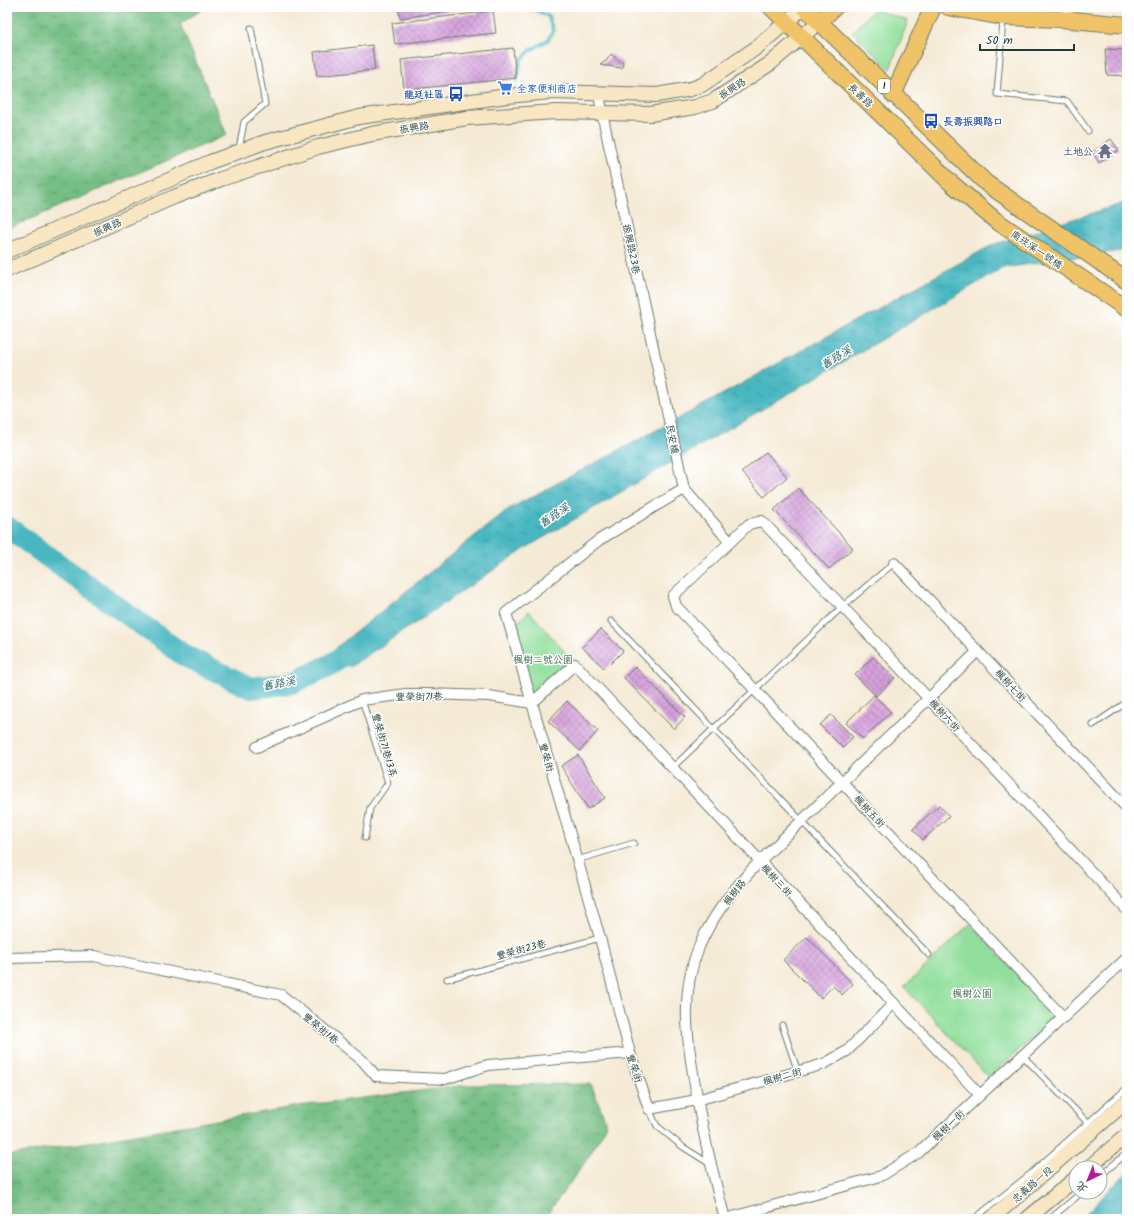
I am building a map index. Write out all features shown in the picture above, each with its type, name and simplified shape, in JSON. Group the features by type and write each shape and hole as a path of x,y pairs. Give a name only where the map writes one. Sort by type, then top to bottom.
{"main road":[{"name":"長壽路","path":"771,7 951,182"},
{"name":"1","path":"804,7 893,95 986,183 1127,281"},
{"path":"818,22 836,7"},
{"path":"893,95 933,7"},
{"path":"948,7 1003,16 1061,19 1127,25"},
{"name":"南崁溪一號橋","path":"951,182 995,220 1127,308"}],"street":[{"name":"振興路","path":"7,251 210,162 265,142 359,117 507,96 551,92 657,95 690,89 702,85 756,48 804,7"},
{"path":"1064,7 1073,21"},
{"name":"振興路","path":"7,270 174,197 228,176 318,147 372,134 467,118 555,112 650,114 695,107 713,101 771,63 802,38 818,22"},
{"name":"振興路23巷","path":"599,93 602,113 666,406"},
{"name":"民安橋","path":"666,406 679,472 684,489"},
{"path":"684,489 730,542"},
{"name":"豐榮街","path":"649,1109 630,1052 600,938 506,613 599,540 684,489"},
{"name":"楓樹六街","path":"730,542 749,524 762,521 1127,910"},
{"name":"楓樹五街","path":"730,542 673,596 676,606 1063,1016"},
{"name":"楓樹七街","path":"894,562 1127,808"},
{"name":"楓樹路","path":"725,1219 710,1164 697,1100 687,1039 686,1005 690,977 699,948 720,909 736,887 760,861 978,652"},
{"name":"楓樹三街","path":"532,703 575,664 980,1095"},
{"name":"豐榮街71巷","path":"257,747 362,700 406,694 426,694 489,696 532,703"},
{"name":"豐榮街1巷","path":"7,958 94,956 281,995 362,1060 376,1076 445,1079 488,1065 630,1052"},
{"name":"楓樹一街","path":"725,1219 881,1176 918,1153 1063,1016 1127,958"},
{"name":"楓樹二街","path":"649,1109 697,1100 824,1064 847,1051 894,1003"},
{"name":"忠義路一段","path":"991,1219 1127,1101"},
{"path":"1097,1160 1127,1135"},
{"path":"1027,1219 1068,1185"}],"lane":[{"path":"1003,16 997,94 1067,101 1088,131"},
{"path":"238,152 244,122 265,104 251,28"},
{"path":"672,768 842,606 894,562"},
{"path":"611,621 929,955"},
{"name":"豐榮街71巷13弄","path":"362,700 388,783 370,808 364,838"},
{"path":"1093,725 1127,702"},
{"path":"577,860 634,843"},
{"name":"豐榮街23巷","path":"447,979 600,938"},
{"path":"782,1025 798,1072"},
{"path":"1022,1056 1088,1123"},
{"name":"忠義路一段","path":"974,1219 1029,1175 1127,1088"},
{"path":"649,1109 657,1126 683,1147 710,1164"},
{"path":"1108,1169 1127,1153"},
{"path":"1050,1219 1073,1200"}],"green space":[{"path":"7,7 206,7 180,24 227,135 7,229"},
{"path":"874,9 908,21 890,69 852,32"},
{"name":"楓樹二號公園","path":"529,611 573,661 530,699 513,627"},
{"name":"楓樹公園","path":"970,924 1056,1016 989,1078 904,987"},
{"path":"591,1084 607,1125 588,1158 544,1219 7,1219 7,1156 299,1106 467,1085"}],"water":[{"path":"1127,202 1127,250 1003,268 529,546 350,667 337,647 507,510 696,409 992,245"},
{"path":"1127,1172 1127,1219 1080,1219 1099,1200 1108,1200 1108,1191"}],"building":[{"path":"398,7 471,7 471,8 400,18"},
{"path":"493,11 496,33 395,44 392,23"},
{"path":"372,45 375,70 317,76 314,52"},
{"path":"513,48 516,78 404,90 401,60"},
{"path":"1105,49 1127,50 1127,76 1107,75"},
{"path":"611,54 623,63 622,68 600,65 607,60"},
{"path":"1125,83 1127,83 1127,104 1124,104"},
{"name":"土地公","path":"1111,139 1119,150 1099,163 1092,152"},
{"path":"766,452 787,477 764,497 742,472"},
{"path":"798,488 853,548 829,569 774,510"},
{"path":"601,629 623,651 605,669 582,647"},
{"path":"873,657 895,678 876,696 855,675"},
{"path":"635,667 685,717 674,729 624,678"},
{"path":"874,695 891,712 863,739 846,723"},
{"path":"567,701 598,731 580,751 548,721"},
{"path":"831,715 853,737 843,748 820,725"},
{"path":"578,755 605,798 588,809 561,766"},
{"path":"939,805 949,816 923,840 913,829"},
{"path":"807,937 853,984 842,995 833,986 821,998 783,960"}],"waterway":[{"path":"514,7 535,10 548,16 553,30 548,40 531,50 521,60 517,80"},
{"name":"舊路溪","path":"7,527 185,656 251,688 292,683 330,665 367,640"}],"place":[{"name":"全家便利商店","path":"505,88"},
{"name":"龍廷社區","path":"456,94"},
{"name":"長壽振興路口","path":"931,121"},
{"name":"土地公","path":"1105,151"}]}
